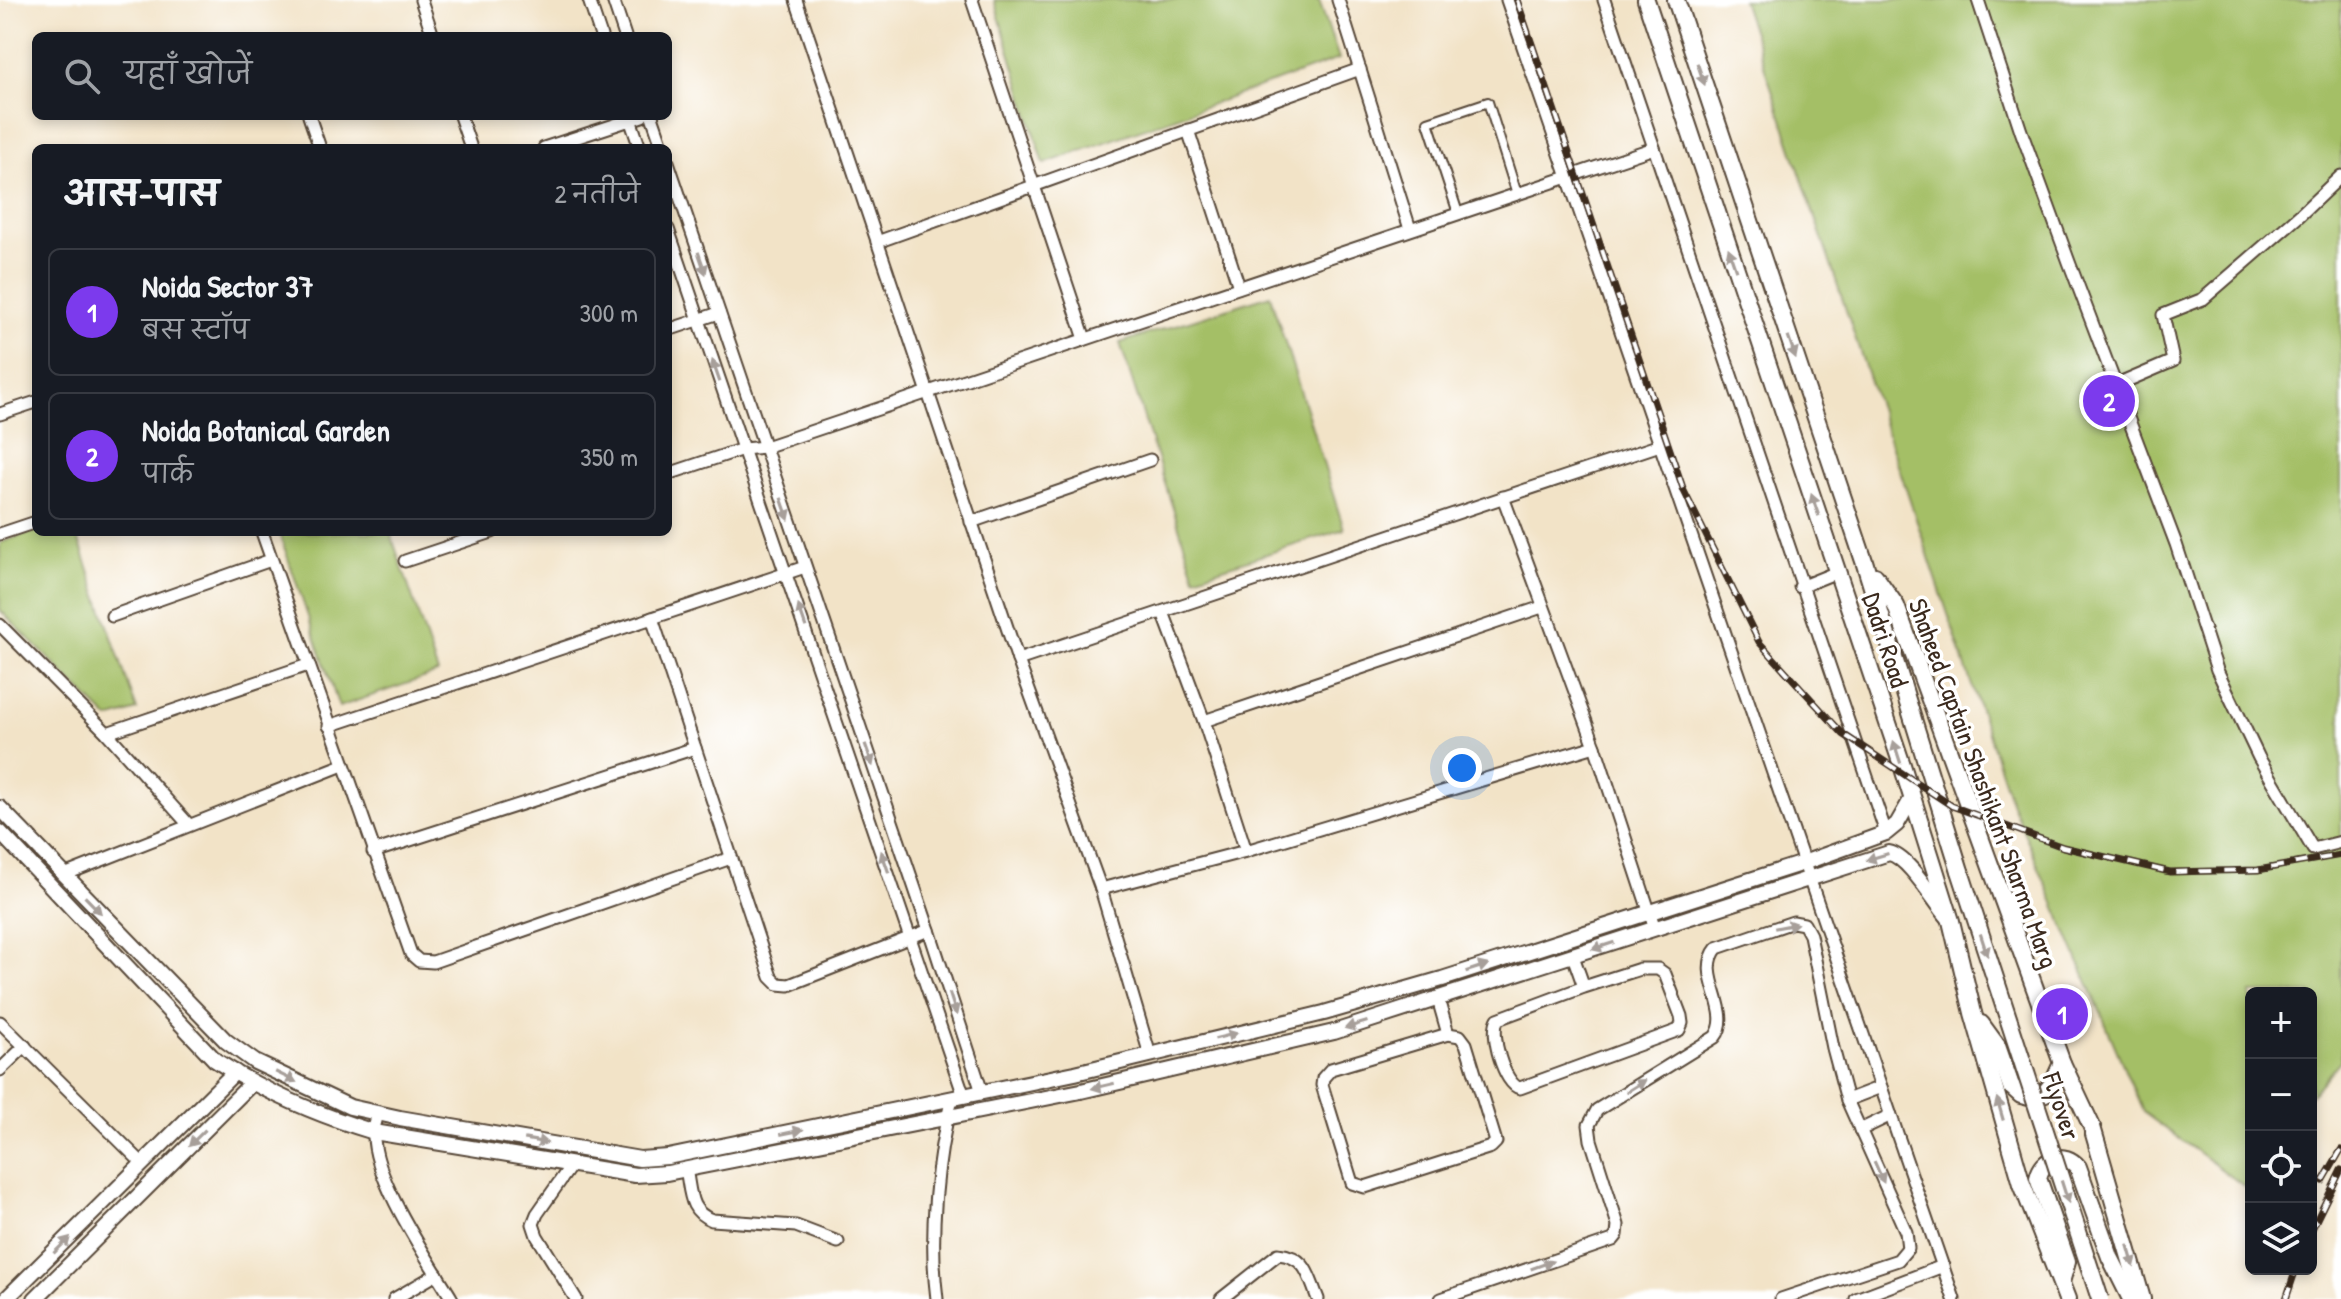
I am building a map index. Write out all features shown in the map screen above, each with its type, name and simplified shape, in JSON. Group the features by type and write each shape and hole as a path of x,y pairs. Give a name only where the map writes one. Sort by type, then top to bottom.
{"main road":[{"name":"Dadri Road","path":"1646,0 1912,798 1951,921 1973,1013 2022,1184 2067,1299"},
{"name":"Dadri Road","path":"1676,0 1864,561"},
{"name":"Flyover","path":"1864,561 1960,871 2100,1299"},
{"name":"Shaheed Captain Shashikant Sharma Marg","path":"1864,561 1896,606 2062,1063 2092,1127 2142,1299"},
{"path":"1973,1013 1997,1046 2011,1086 2021,1095 2033,1098 2045,1093 2062,1063"},
{"path":"2061,1282 2067,1262 2038,1178 2048,1161 2061,1157 2078,1167 2110,1257 2131,1299"}],"street":[{"path":"421,0 432,32"},
{"path":"589,0 600,32"},
{"path":"613,0 624,32"},
{"path":"796,0 1018,660 1101,889 1150,1055"},
{"path":"972,0 1085,339"},
{"path":"1338,0 1410,229"},
{"path":"1507,0 1954,1299"},
{"path":"1604,0 1800,587 1886,833"},
{"path":"1978,0 2021,131 2176,544 2217,670 2259,758 2313,849 2341,842"},
{"path":"877,242 1360,69"},
{"path":"1458,213 1428,122 1488,102 1517,194"},
{"path":"310,120 319,144"},
{"path":"461,120 470,144"},
{"path":"556,144 625,120"},
{"path":"635,120 639,144"},
{"path":"653,120 662,144"},
{"path":"1188,130 1239,287"},
{"path":"672,473 743,449 765,447 1654,148"},
{"path":"2117,385 2173,361 2163,315 2203,299 2290,225 2341,176"},
{"path":"672,187 765,447 982,1092"},
{"path":"672,241 910,936 958,1097 947,1117 937,1197 933,1272 937,1299"},
{"path":"672,329 719,313"},
{"path":"0,414 32,403"},
{"path":"1018,660 1660,445"},
{"path":"971,522 1150,460"},
{"path":"1503,497 1595,746 1655,929"},
{"path":"0,534 32,523"},
{"path":"263,536 373,852 411,954 419,961 433,962 731,858"},
{"path":"405,561 480,536"},
{"path":"112,616 271,560"},
{"path":"329,726 805,567"},
{"path":"1800,587 1837,572"},
{"path":"1204,721 1542,607"},
{"path":"1163,612 1204,721 1246,851"},
{"path":"652,618 771,977 778,984 789,985 929,930"},
{"path":"0,625 107,733 189,825"},
{"path":"107,733 308,665"},
{"path":"1101,889 1246,851 1595,746"},
{"path":"373,852 695,748"},
{"path":"64,875 343,765"},
{"path":"0,808 226,1041 255,1062 350,1107 640,1159 668,1157 982,1092 1324,1013 1442,979 1803,863 1886,833 1897,824 1912,798"},
{"path":"0,832 215,1060 252,1083 341,1122 374,1132 635,1175 667,1173 1081,1091 1334,1032 1894,853 1908,865 1951,921"},
{"path":"1441,1299 1613,1240 1618,1225 1589,1125 1597,1110 1715,1037 1720,1030 1721,1018 1709,970 1710,957 1717,948 1793,922 1804,924 1810,935 1847,1100 1906,1232 1908,1248 1898,1260 1781,1299"},
{"path":"1573,956 1584,987"},
{"path":"1640,969 1658,969 1665,974 1682,1023 1679,1030 1520,1088 1514,1087 1508,1080 1493,1034 1498,1019 1584,987 1640,969"},
{"path":"1438,999 1448,1034"},
{"path":"0,1022 143,1164"},
{"path":"1448,1034 1460,1036 1466,1044 1496,1142 1491,1147 1365,1187 1356,1186 1352,1183 1322,1085 1326,1073 1448,1034"},
{"path":"0,1070 25,1046"},
{"path":"6,1299 235,1072"},
{"path":"35,1299 252,1083"},
{"path":"1847,1100 1881,1087"},
{"path":"378,1113 374,1132 382,1174 401,1213 452,1299"},
{"path":"1860,1130 1891,1115"},
{"path":"572,1164 533,1224 537,1236 576,1299"},
{"path":"686,1169 694,1205 700,1215 712,1220 796,1226 838,1242"},
{"path":"1221,1299 1278,1254 1292,1255 1303,1263 1318,1299"},
{"path":"1856,1299 1943,1266"},
{"path":"394,1299 437,1274"}],"green space":[{"path":"994,0 1319,0 1339,59 1044,164"},
{"path":"1742,0 2341,0 2341,1060 2317,1088 2317,987 2245,987 2245,1187 2143,1112 2011,802"},
{"path":"1270,295 1344,529 1195,577 1120,343"},
{"path":"32,531 32,536 77,536 137,710 109,719 0,610 0,543"},
{"path":"280,536 391,536 438,673 339,707"}],"railway":[{"path":"1517,0 1684,491 1759,642 1843,734 1952,806 2063,847 2170,872 2258,870 2341,855"},
{"path":"2323,1181 2341,1150"},
{"path":"2317,1219 2341,1170"},
{"path":"2286,1299 2294,1275"}],"place":[{"name":"Noida Botanical Garden","path":"2109,401"},
{"name":"Noida Sector 37","path":"2062,1014"}]}
